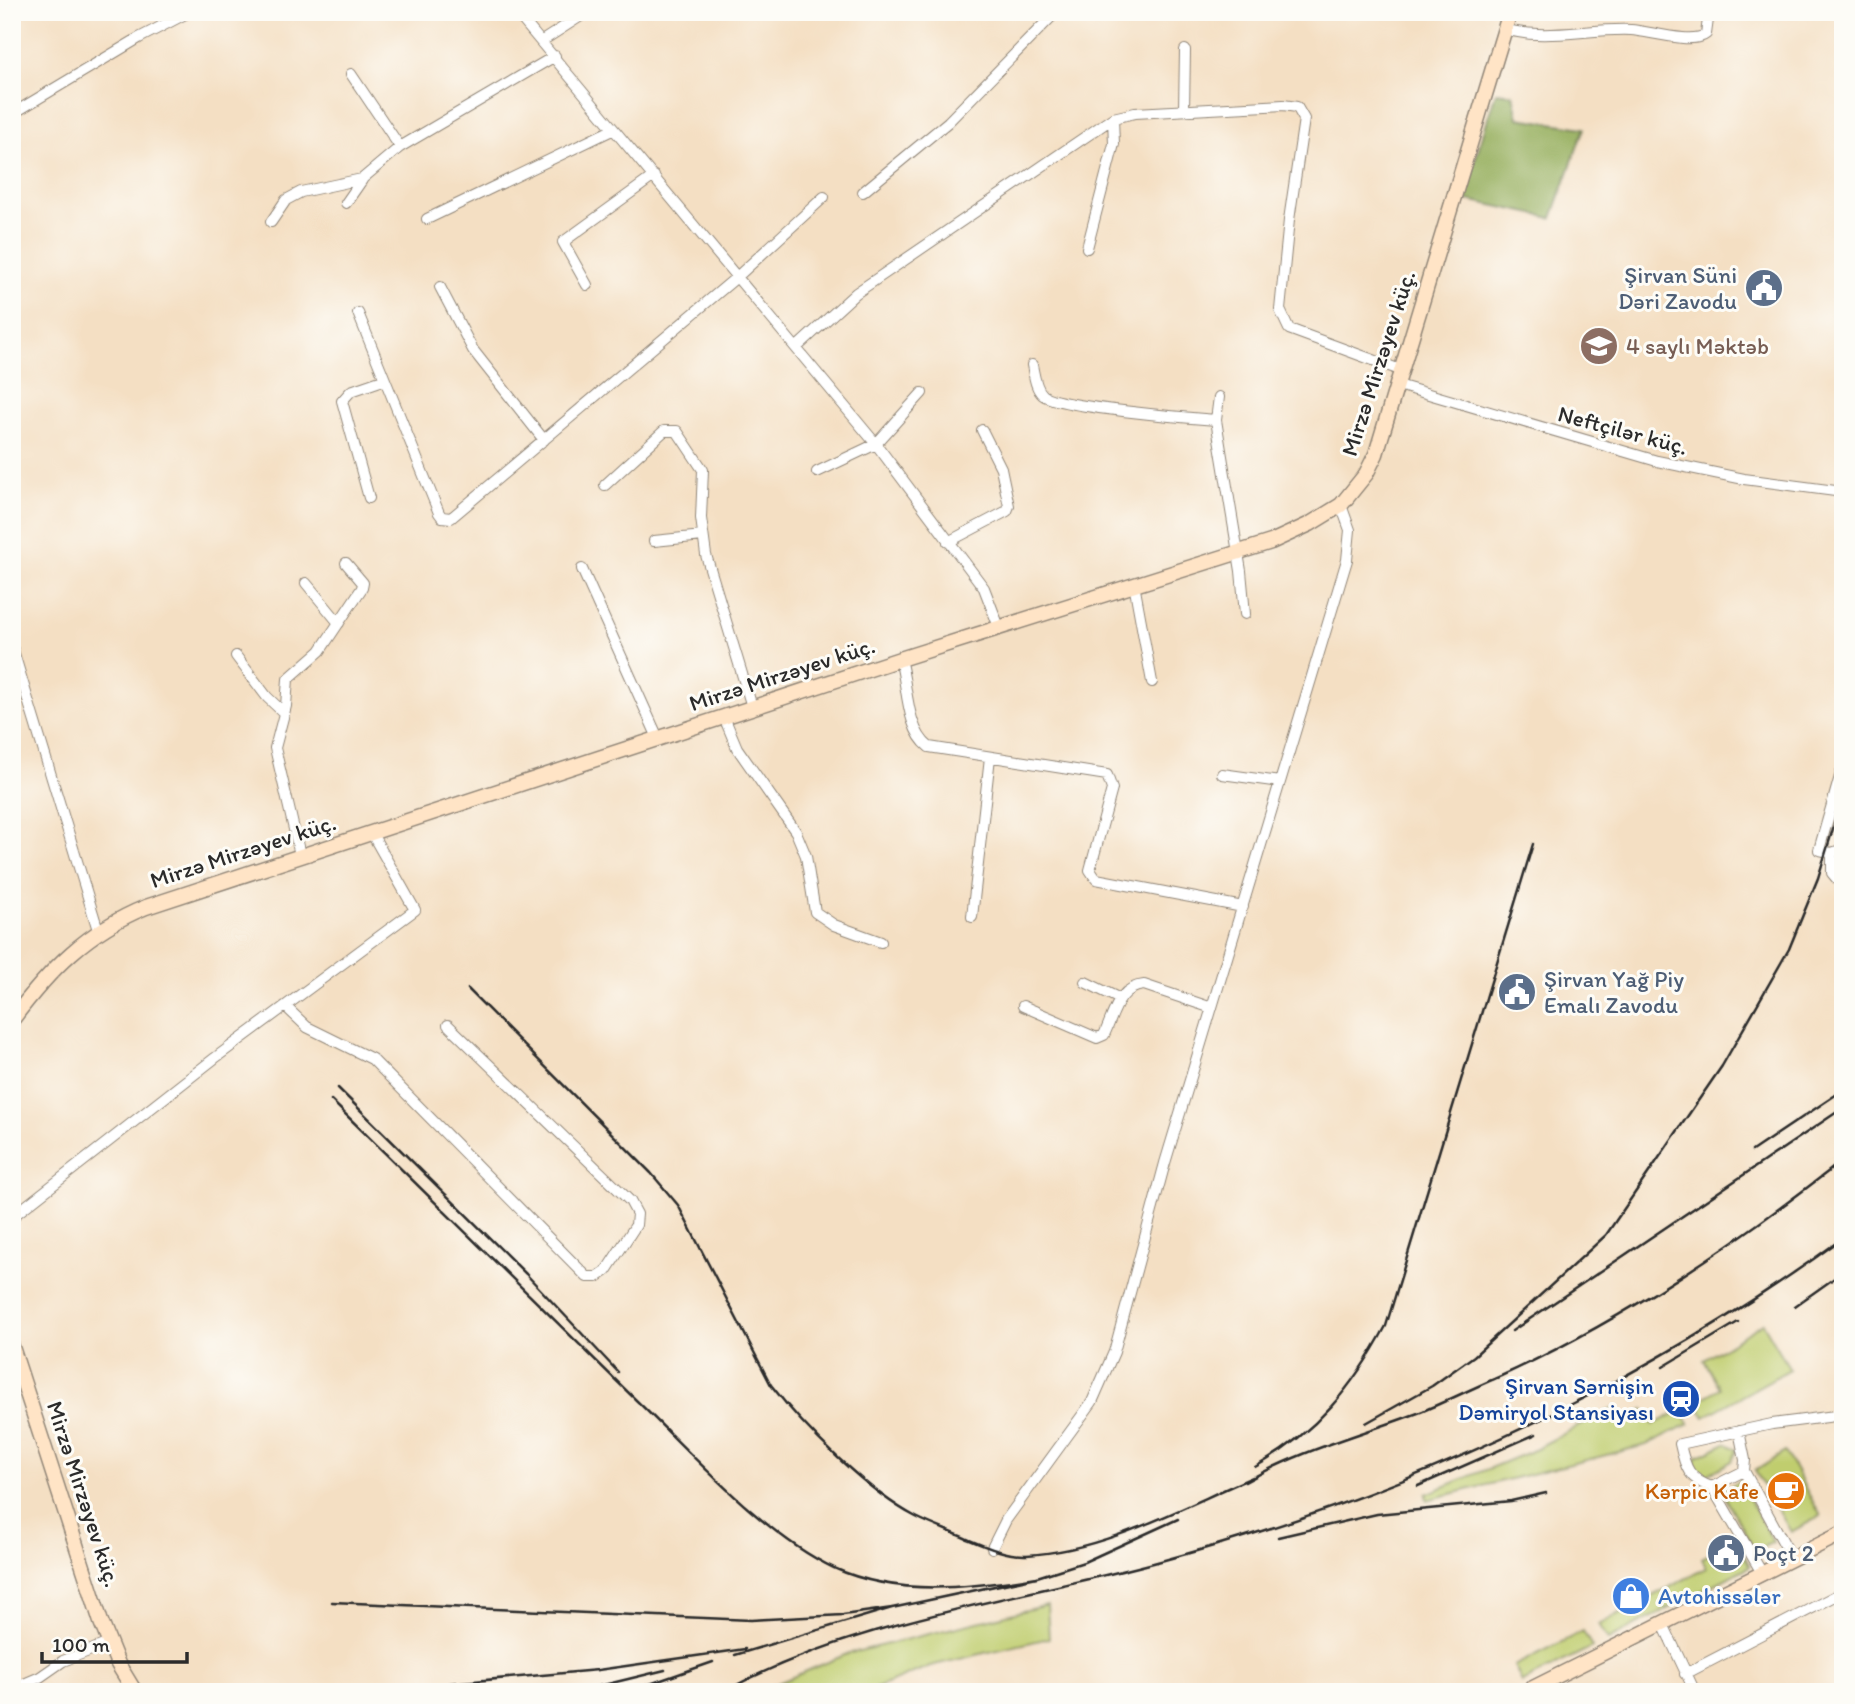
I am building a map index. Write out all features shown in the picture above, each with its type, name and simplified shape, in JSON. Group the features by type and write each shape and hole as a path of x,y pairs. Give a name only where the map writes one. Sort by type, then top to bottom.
{"main road":[{"name":"Mirzə Mirzəyev küç.","path":"12,1020 60,964 98,930 146,906 900,659 1238,553 1294,533 1341,505 1366,474 1376,454 1510,12"},
{"name":"Mirzə Mirzəyev küç.","path":"12,1347 109,1643 135,1692"},
{"path":"1525,1692 1843,1533"}],"street":[{"path":"12,114 139,38 190,12"},
{"path":"516,12 876,444 984,588 999,627"},
{"path":"542,41 587,12"},
{"path":"863,192 948,122 1056,12"},
{"path":"1504,29 1539,34 1630,30 1693,39 1706,34 1709,12"},
{"path":"796,348 856,293 1113,118 1135,113 1184,110 1185,50"},
{"path":"346,203 362,179 400,147 555,56"},
{"path":"351,74 400,147"},
{"name":"Neftçilər küç.","path":"1184,110 1283,105 1297,107 1302,112 1304,120 1289,220 1282,297 1283,322 1289,329 1401,378 1657,461 1744,479 1843,492"},
{"path":"1087,248 1114,144 1113,118"},
{"path":"427,219 612,130"},
{"path":"587,285 563,242 653,176"},
{"path":"271,222 286,200 301,192 362,179"},
{"path":"358,313 439,513 446,519 456,515 738,276 824,197"},
{"path":"440,287 473,350 544,440"},
{"path":"1032,365 1037,387 1048,398 1126,412 1216,420"},
{"path":"369,498 342,401 351,391 383,380"},
{"path":"817,472 876,444 922,393"},
{"path":"1219,397 1216,420 1245,614"},
{"path":"948,542 1007,511 1009,506 1001,468 982,430"},
{"path":"605,485 664,431 677,431 703,470 703,536 715,592 752,707"},
{"path":"992,1548 1006,1520 1082,1418 1105,1376 1347,560 1350,530 1341,505"},
{"path":"654,541 703,536"},
{"path":"300,855 275,748 284,713 288,679 320,651 363,583 346,563"},
{"path":"582,569 657,738"},
{"path":"306,583 339,623"},
{"path":"1134,584 1152,682"},
{"path":"12,647 98,930"},
{"path":"236,656 267,697 284,713"},
{"path":"900,659 918,738 929,747 1107,775 1112,789 1090,870 1096,879 1242,907"},
{"path":"724,717 737,748 796,832 806,856 814,912 834,925 881,942"},
{"path":"972,917 990,757"},
{"path":"1843,766 1819,850 1832,853 1843,849"},
{"path":"1222,774 1280,782"},
{"path":"12,1217 285,1006 415,910 371,832"},
{"path":"1832,853 1832,873 1843,886"},
{"path":"1085,982 1121,999"},
{"path":"1023,1006 1097,1038 1104,1035 1128,987 1144,985 1212,1008"},
{"path":"285,1006 307,1027 372,1059 587,1277 597,1277 606,1271 636,1225 636,1214 630,1201 448,1025"},
{"path":"1762,1573 1712,1487 1697,1482 1689,1474 1680,1444 1739,1431 1843,1415"},
{"path":"1739,1431 1745,1460 1744,1471 1792,1558"},
{"path":"1712,1487 1744,1471"},
{"path":"1685,1674 1843,1592"},
{"path":"1663,1624 1695,1692"},
{"path":"12,1689 40,1677 63,1661 109,1643"}],"green space":[{"path":"1496,92 1513,94 1518,118 1584,128 1552,218 1463,199"},
{"path":"1763,1323 1790,1369 1704,1417 1696,1402 1720,1388 1704,1360"},
{"path":"1613,1408 1622,1421 1644,1409 1653,1425 1681,1410 1689,1424 1646,1445 1427,1500 1426,1494 1529,1452"},
{"path":"1726,1443 1737,1450 1732,1461 1707,1475 1696,1472 1693,1467 1697,1457"},
{"path":"1785,1452 1821,1516 1791,1532 1755,1471"},
{"path":"1739,1481 1773,1542 1755,1551 1722,1491"},
{"path":"1736,1540 1750,1566 1608,1640 1599,1624 1706,1568 1702,1558"},
{"path":"1047,1605 1049,1638 930,1666 867,1692 757,1692 847,1654"},
{"path":"1583,1631 1592,1647 1522,1682 1514,1666"}],"railway":[{"path":"1366,1423 1432,1386 1474,1356 1606,1235 1722,1066 1789,949 1818,878 1843,796"},
{"path":"1255,1467 1297,1439 1331,1407 1360,1369 1386,1326 1533,844"},
{"path":"468,989 651,1173 678,1205 771,1385 838,1458 897,1506 922,1520 987,1547 1011,1554 1027,1555 1085,1545 1143,1526 1253,1477"},
{"path":"338,1088 526,1274 618,1372"},
{"path":"1752,1151 1843,1090"},
{"path":"331,1100 705,1469 756,1515 808,1554 858,1577 909,1586 960,1587 1037,1577 892,1608"},
{"path":"1512,1331 1843,1108"},
{"path":"1245,1482 1310,1452 1433,1407 1547,1354 1635,1305 1721,1250 1843,1160"},
{"path":"723,1692 775,1667 829,1646 938,1614 1161,1561 1252,1534 1431,1469 1517,1431 1602,1388 1765,1292 1843,1238"},
{"path":"1795,1306 1843,1272"},
{"path":"1663,1367 1738,1322"},
{"path":"1418,1486 1536,1434"},
{"path":"1278,1537 1377,1514 1511,1501 1546,1493"},
{"path":"1037,1577 1084,1562 1178,1519"},
{"path":"332,1602 751,1620 843,1615 892,1608 735,1655"},
{"path":"351,1692 598,1670 745,1649"},
{"path":"627,1692 713,1662"},
{"path":"575,1692 665,1670"}],"place":[{"name":"Şirvan Süni Dəri Zavodu","path":"1764,288"},
{"name":"4 saylı Məktəb","path":"1599,346"},
{"name":"Şirvan Yağ Piy Emalı Zavodu","path":"1517,992"},
{"name":"Şirvan Sərnişin Dəmiryol Stansiyası","path":"1681,1399"},
{"name":"Kərpic Kafe","path":"1786,1491"},
{"name":"Poçt 2","path":"1726,1553"},
{"name":"Avtohissələr","path":"1631,1596"}]}
